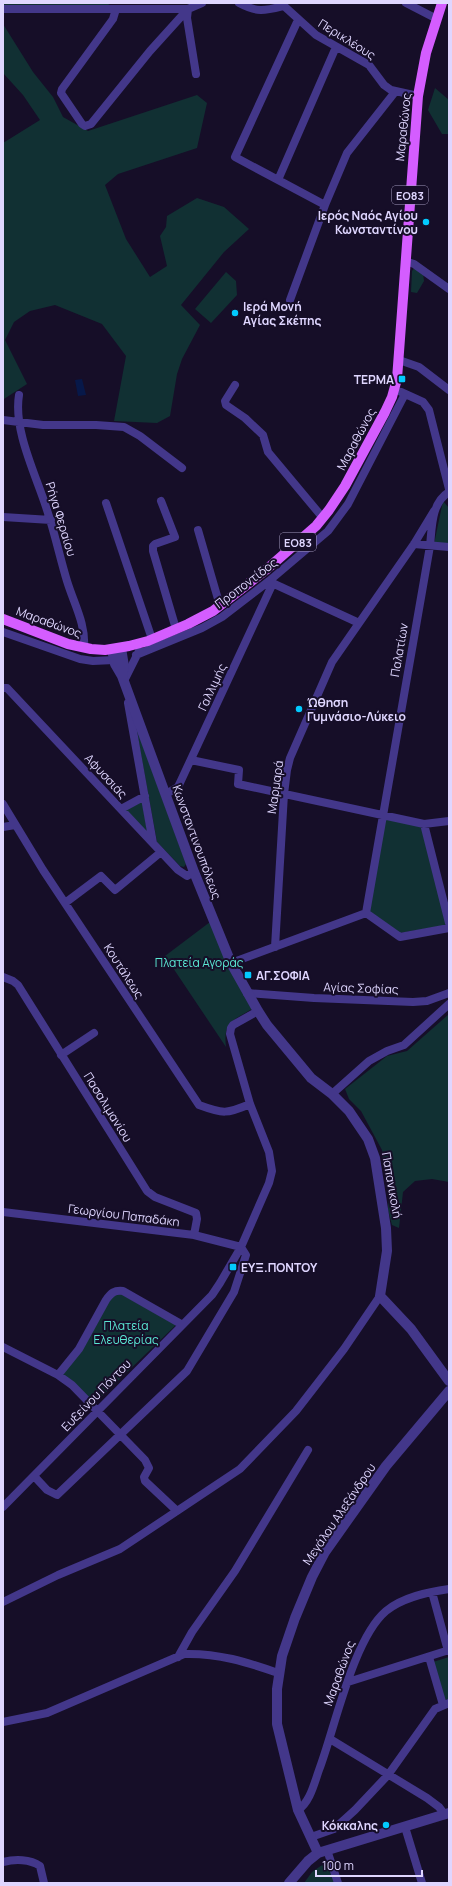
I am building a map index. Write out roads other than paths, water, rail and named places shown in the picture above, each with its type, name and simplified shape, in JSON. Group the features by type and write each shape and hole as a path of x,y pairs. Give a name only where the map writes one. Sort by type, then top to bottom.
{"main road":[{"name":"Μαραθώνος","path":"3,619 61,642 84,648 116,649 150,640 196,620 220,606 267,569 323,518 345,486 385,412 394,390 399,360 418,96 426,53 442,3"}],"street":[{"path":"3,10 188,9 202,3"},
{"name":"Περικλέους","path":"240,3 252,10 263,11 284,5 298,20 316,35 336,47 351,53 369,65 384,85 395,92 418,96"},
{"path":"406,3 437,19"},
{"path":"116,9 113,19 62,89 61,93 82,124 85,126 91,124 150,51 188,9"},
{"path":"188,9 187,18 196,74"},
{"path":"298,20 235,157 325,206"},
{"path":"278,180 336,47"},
{"path":"290,300 325,206 347,153 395,92"},
{"path":"405,261 414,264 449,289"},
{"path":"399,360 418,367 449,390"},
{"path":"235,385 226,401 226,405 245,418 263,435 268,452 323,518"},
{"path":"394,390 423,402 429,410 449,490"},
{"name":"Προποντίδος","path":"136,655 202,628 222,617 271,582 328,531 348,504 405,394"},
{"name":"Ρήγα Φεραίου","path":"19,396 18,405 20,422 25,446 50,520 67,580 83,624 85,635 84,648"},
{"path":"3,420 48,425 100,425 124,427 140,436 182,468"},
{"name":"Παλατίων","path":"366,913 430,546 434,511 442,497 449,490"},
{"path":"161,501 175,537 155,544 152,551 176,629"},
{"path":"106,503 150,640 136,655 124,683 153,844"},
{"name":"Μαρμαρά","path":"275,947 284,794 290,758 332,662 414,544 434,511"},
{"path":"3,517 50,520"},
{"path":"198,530 220,606"},
{"path":"414,544 449,547"},
{"path":"271,582 359,623"},
{"name":"Γαλλιμής","path":"166,794 178,787 271,582"},
{"path":"3,632 76,658 93,661 114,660"},
{"name":"Κωνσταντινουπόλεως","path":"116,649 114,660 166,794 194,872 231,963 258,1011"},
{"name":"Κωνσταντινουπόλεως","path":"116,649 124,666 124,683"},
{"name":"Αφυσσιάς","path":"3,688 7,688 178,870 187,876 194,872"},
{"path":"191,760 240,770 238,784 424,824 449,821"},
{"path":"121,809 145,796"},
{"name":"Κουτάλεως","path":"3,804 65,903 199,1105 217,1112 231,1112 250,1104"},
{"path":"424,824 449,923"},
{"path":"3,827 15,825"},
{"path":"65,903 101,876 115,890 161,852"},
{"path":"231,963 366,913 400,937 449,928"},
{"name":"Πασαλιμανίου","path":"3,977 18,985 60,1055 147,1191 155,1198 196,1214 197,1219 194,1235"},
{"name":"Αγίας Σοφίας","path":"247,993 314,998 413,1002 427,1001 449,993"},
{"path":"332,1094 369,1061 387,1051 404,1045 449,1004"},
{"name":"Ευξείνου Πόντου","path":"3,1507 212,1294 220,1283 240,1247 269,1183 272,1171 269,1152 250,1104 230,1034 231,1028 258,1011"},
{"name":"Παπανικολή","path":"258,1011 280,1041 311,1078 332,1094 362,1127 368,1139 375,1158 383,1205 387,1251 380,1296"},
{"path":"60,1055 94,1033"},
{"name":"Γεωργίου Παπαδάκη","path":"3,1212 194,1235 240,1247"},
{"path":"34,1476 47,1490 57,1495 122,1435 187,1371 234,1292 246,1255 240,1247"},
{"path":"58,1374 79,1348 106,1300 111,1293 117,1290 123,1291 181,1324"},
{"path":"3,1602 58,1575 120,1549 240,1469 283,1426 329,1369 380,1296 410,1329 449,1381"},
{"path":"3,1348 58,1374 72,1385 98,1410 147,1463 148,1471 144,1477 146,1483 177,1511"},
{"name":"Μεγάλου Αλεξάνδρου","path":"322,1851 311,1837 298,1810 277,1724 276,1707 278,1673 282,1656 295,1618 312,1577 325,1552 386,1466 449,1391"},
{"path":"178,1657 192,1632 235,1571 308,1450"},
{"name":"Μαραθώνος","path":"298,1810 304,1806 307,1801 330,1739 348,1682 361,1649 376,1621 387,1610 407,1599 449,1589"},
{"path":"348,1682 448,1651 432,1592"},
{"path":"3,1722 47,1713 184,1654 204,1653 227,1657 278,1673"},
{"path":"311,1837 339,1826 388,1775 435,1709 446,1704 429,1657"},
{"path":"330,1739 427,1798 447,1814"},
{"path":"289,1883 300,1869 322,1851 447,1814"},
{"path":"405,1827 422,1883"},
{"path":"322,1851 338,1883"},
{"path":"3,1862 22,1860 36,1863 40,1866 44,1883"}],"water":[{"path":"82,379 86,395 78,396 75,380"}],"place":[{"name":"Ιερός Ναός Αγίου Κωνσταντίνου","path":"426,222"},
{"name":"Ιερά Μονή Αγίας Σκέπης","path":"235,313"},
{"name":"ΤΕΡΜΑ","path":"402,379"},
{"name":"Ώθηση Γυμνάσιο-Λύκειο","path":"299,709"},
{"name":"ΑΓ.ΣΟΦΙΑ","path":"248,975"},
{"name":"ΕΥΞ.ΠΟΝΤΟΥ","path":"233,1267"},
{"name":"Κόκκαλης","path":"386,1825"}],"park label":[{"name":"Πλατεία Αγοράς","path":"199,962"},
{"name":"Πλατεία Ελευθερίας","path":"126,1332"}]}
